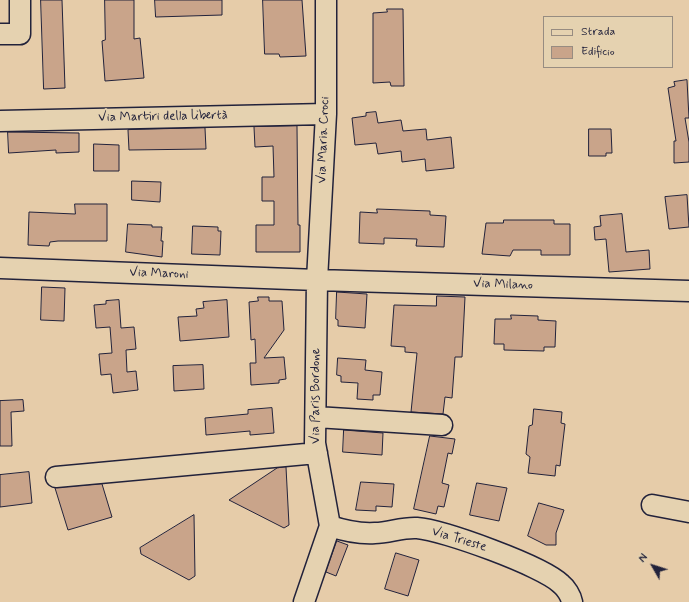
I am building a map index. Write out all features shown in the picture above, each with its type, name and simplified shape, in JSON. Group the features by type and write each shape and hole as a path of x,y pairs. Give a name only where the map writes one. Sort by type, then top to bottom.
{"street":[{"path":"0,34 20,34 20,0"},
{"name":"Via Maria Croci","path":"317,280 326,114 326,0"},
{"name":"Via Martiri della libertà","path":"0,121 326,114"},
{"name":"Via Maroni","path":"0,268 317,280"},
{"name":"Via Milano","path":"317,280 689,290"},
{"name":"Via Paris Bordone","path":"304,602 330,526 315,443 317,280"},
{"path":"316,417 442,425"},
{"path":"56,477 317,453"},
{"path":"652,505 689,512"},
{"name":"Via Trieste","path":"330,526 352,533 376,533 402,528 418,528 462,540 548,574 562,584 572,602"}],"building":[{"path":"41,0 62,0 65,88 44,89"},
{"path":"105,0 134,0 134,39 140,38 144,78 105,81 102,41 105,40"},
{"path":"155,0 222,0 222,15 156,17"},
{"path":"263,0 302,0 306,56 280,57 279,54 265,54"},
{"path":"387,9 403,9 404,86 391,86 390,82 373,83 373,13 387,12"},
{"path":"687,80 689,118 685,118 689,142 689,162 674,163 674,141 676,141 668,88 675,86 674,82"},
{"path":"376,112 378,123 401,120 403,131 426,129 427,140 451,137 454,168 426,171 425,159 402,162 401,151 378,154 376,143 355,145 352,118 366,116 366,113"},
{"path":"297,126 298,225 300,225 300,252 256,252 256,225 274,225 274,201 262,201 262,177 274,177 273,146 255,147 254,127"},
{"path":"205,128 206,149 129,150 128,130"},
{"path":"589,129 611,129 612,153 606,153 606,156 589,156"},
{"path":"8,132 79,133 79,152 56,153 56,150 9,153"},
{"path":"94,144 119,145 119,171 94,171"},
{"path":"132,181 161,182 160,202 132,200"},
{"path":"687,195 689,227 669,229 665,197"},
{"path":"75,204 107,204 107,241 58,241 50,242 49,246 28,245 29,212 75,214"},
{"path":"377,209 430,211 430,215 446,216 444,247 416,246 417,239 384,238 384,244 359,243 360,212 377,213"},
{"path":"622,214 626,252 649,250 650,269 609,272 606,239 595,240 594,227 601,226 600,216"},
{"path":"504,220 554,220 554,224 570,224 570,255 541,255 541,250 513,250 510,256 482,254 486,223 503,223"},
{"path":"128,224 162,227 162,257 126,252"},
{"path":"193,226 218,227 218,231 221,231 220,255 192,254"},
{"path":"42,287 65,288 64,321 41,320"},
{"path":"337,292 367,294 365,328 338,326 338,320 336,319"},
{"path":"437,296 465,297 462,357 455,357 452,398 445,397 443,414 411,412 417,353 405,352 405,347 391,346 394,305 436,306"},
{"path":"258,297 269,297 269,301 282,301 284,330 264,358 284,357 286,379 279,380 279,383 251,385 250,363 256,363 255,339 251,340 249,302 258,301"},
{"path":"119,300 121,328 134,327 136,349 126,350 127,372 136,371 138,390 113,393 111,374 101,375 99,354 112,353 110,327 96,328 94,305 106,304 106,301"},
{"path":"227,300 229,337 180,341 178,317 197,316 196,309 204,308 203,302"},
{"path":"511,315 538,316 538,320 556,321 555,347 544,347 544,351 504,350 504,344 494,344 495,319 511,319"},
{"path":"338,358 366,360 365,370 382,372 380,395 373,395 373,400 357,399 358,383 341,382 341,376 337,375"},
{"path":"203,365 204,389 174,391 173,366"},
{"path":"23,400 24,411 11,412 12,446 0,446 0,401"},
{"path":"272,408 274,433 250,435 250,431 206,435 205,418 248,414 248,410"},
{"path":"534,409 562,412 561,423 565,424 560,466 556,465 555,476 528,473 530,457 526,454 529,426 532,425"},
{"path":"344,430 383,433 382,455 343,452"},
{"path":"430,436 455,439 452,454 448,453 442,483 449,485 444,507 438,506 436,514 414,509"},
{"path":"286,467 289,525 284,528 229,500 277,468"},
{"path":"29,472 32,503 0,507 0,475"},
{"path":"361,482 394,484 392,507 376,506 376,511 356,510"},
{"path":"477,483 507,488 499,521 470,515"},
{"path":"102,484 112,517 68,530 55,488"},
{"path":"539,503 564,510 556,533 556,545 546,545 528,536"},
{"path":"194,515 195,576 189,580 141,554 140,548"},
{"path":"337,541 348,545 336,576 326,572"},
{"path":"396,553 419,560 408,596 385,589"}]}
